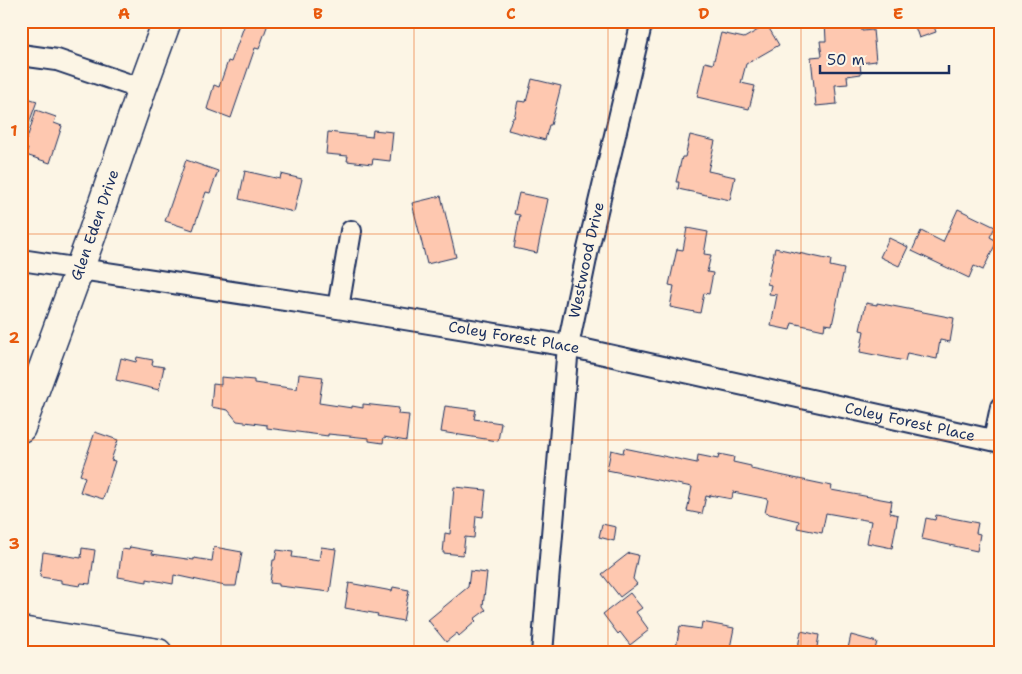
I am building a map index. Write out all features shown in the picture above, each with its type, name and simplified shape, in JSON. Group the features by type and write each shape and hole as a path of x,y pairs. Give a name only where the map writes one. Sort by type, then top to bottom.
{"main road":[{"name":"Glen Eden Drive","path":"21,428 167,21"},
{"path":"21,631 158,653"}],"street":[{"name":"Westwood Drive","path":"542,653 568,346 588,249 642,21"},
{"path":"21,55 57,60 142,89"},
{"path":"338,308 351,231"},
{"name":"Coley Forest Place","path":"21,260 338,308 568,346 997,441"},
{"path":"997,441 1001,407"}],"building":[{"path":"246,21 269,21 259,49 255,48 231,118 207,109 214,85 219,87 228,61 231,62"},
{"path":"825,21 861,21 862,31 873,30 876,61 860,63 861,74 847,76 848,84 835,85 837,104 816,106 811,57 822,56 820,41 826,41"},
{"path":"913,21 932,21 936,32 919,38"},
{"path":"767,25 779,45 746,64 741,83 755,86 749,109 697,97 705,62 713,64 721,33 744,38"},
{"path":"532,79 561,86 545,140 508,130 512,118 514,118 518,101 526,102"},
{"path":"21,96 37,101 23,140 21,140"},
{"path":"36,110 56,117 54,123 62,126 50,163 26,155 28,149 24,148"},
{"path":"373,130 393,132 390,161 373,159 372,164 347,161 348,156 326,154 328,132 372,137"},
{"path":"690,135 715,141 708,171 735,177 730,200 678,189 679,182 676,182"},
{"path":"186,160 218,171 210,193 206,192 193,230 165,221"},
{"path":"245,171 280,179 281,174 302,179 294,212 239,199"},
{"path":"519,193 548,199 537,253 514,248 520,215 514,214"},
{"path":"441,196 456,257 427,264 412,203"},
{"path":"958,209 995,227 990,237 997,241 983,270 974,266 969,278 912,251 921,231 943,242"},
{"path":"687,228 708,232 704,254 711,255 707,272 713,273 709,294 704,293 700,313 670,307 674,286 669,285 677,249 683,250"},
{"path":"889,238 908,247 899,266 880,257"},
{"path":"775,248 831,260 830,266 844,269 832,325 825,324 824,330 792,323 790,330 771,326 777,295 769,294 771,285 767,284"},
{"path":"866,303 877,305 877,303 954,318 950,342 940,340 937,359 907,353 905,361 860,352 864,331 860,330"},
{"path":"137,357 153,360 152,365 164,367 159,390 116,380 121,358 136,362"},
{"path":"299,374 323,377 319,403 352,408 352,406 363,408 363,404 399,408 398,414 409,415 406,441 384,437 383,443 369,441 369,438 328,434 328,436 267,428 267,425 237,421 228,410 211,407 213,384 221,385 221,377 254,380 254,383 297,389"},
{"path":"445,406 476,410 474,419 501,423 498,441 441,432"},
{"path":"95,432 118,440 111,460 115,461 103,499 80,492 85,477 80,475"},
{"path":"624,448 697,463 698,455 718,459 719,454 734,457 733,462 751,466 751,469 832,486 831,490 892,501 890,513 898,515 892,548 867,543 871,521 826,513 822,533 797,528 799,521 765,513 768,499 733,492 732,499 706,496 702,514 687,511 692,487 607,470 611,450 623,453"},
{"path":"454,487 486,490 483,517 476,516 474,538 465,537 463,555 443,553 445,533 450,534"},
{"path":"936,515 978,523 976,533 980,534 977,551 922,539 926,518 935,520"},
{"path":"602,524 616,527 614,541 599,537"},
{"path":"130,547 153,551 152,554 212,561 214,547 242,552 236,586 225,586 174,575 173,584 147,579 147,582 118,577 122,549 129,550"},
{"path":"321,547 336,549 330,592 279,586 279,584 270,583 273,560 275,560 277,550 293,552 292,557 319,561"},
{"path":"82,548 95,550 90,584 81,583 80,586 61,583 61,580 40,577 43,552 81,558"},
{"path":"629,553 638,555 633,579 637,584 620,597 602,574"},
{"path":"470,571 487,573 483,606 486,610 474,619 476,621 459,636 457,633 446,642 428,620 468,587"},
{"path":"349,583 392,591 393,587 409,590 403,621 345,608"},
{"path":"630,593 642,608 636,612 649,630 630,645 620,632 618,634 603,614"},
{"path":"702,622 734,628 729,653 675,653 680,626 701,629"},
{"path":"801,631 819,635 816,653 797,653"},
{"path":"851,635 877,642 874,653 847,653"}]}
